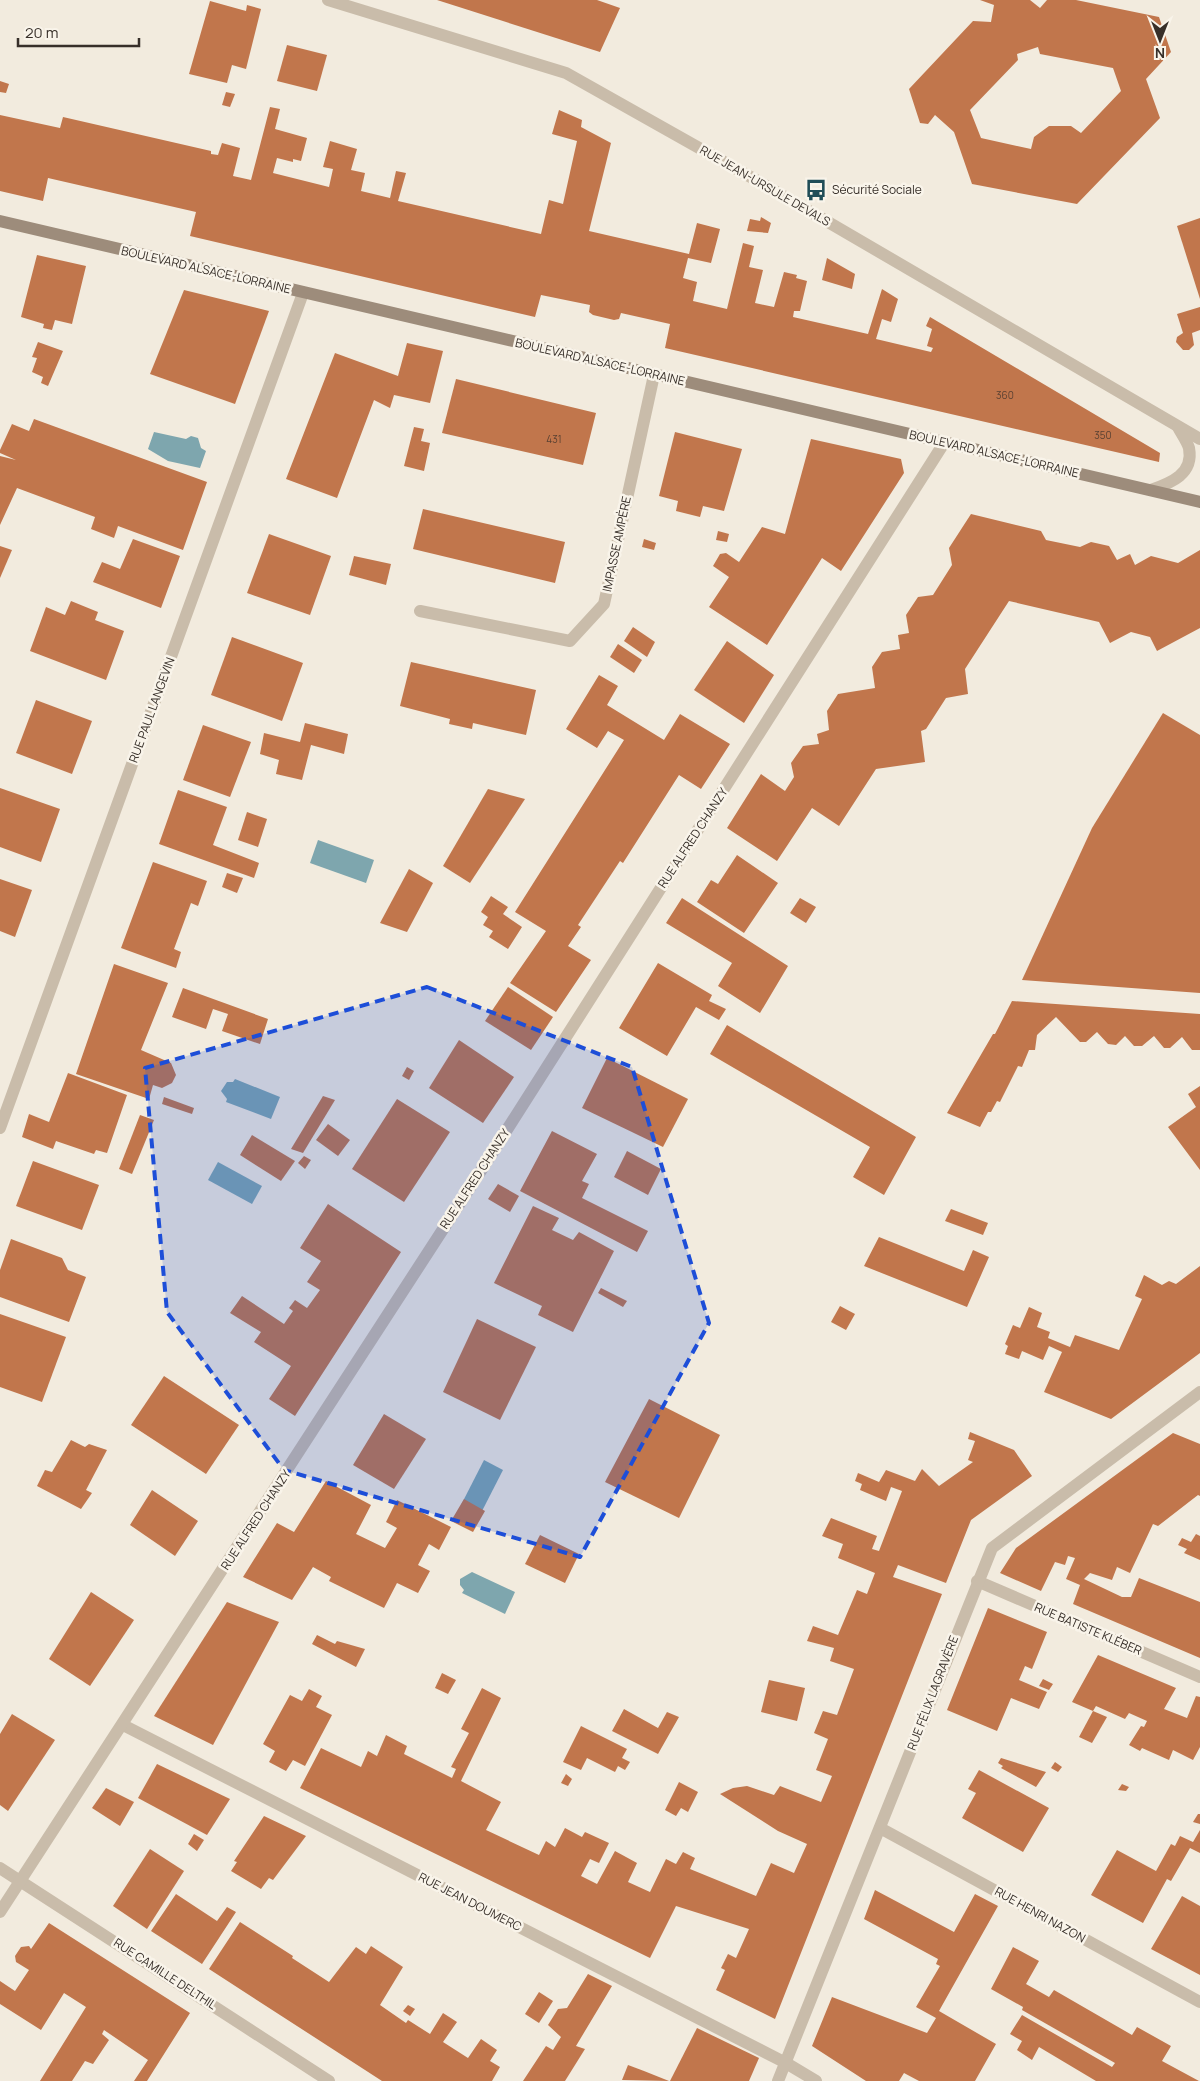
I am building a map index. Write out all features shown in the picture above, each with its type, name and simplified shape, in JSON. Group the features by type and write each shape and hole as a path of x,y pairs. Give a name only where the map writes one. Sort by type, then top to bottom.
{"street":[{"name":"RUE JEAN-URSULE DEVALS","path":"328,0 566,73 756,180 1200,439"},
{"name":"BOULEVARD ALSACE-LORRAINE","path":"0,222 1200,502"},
{"name":"RUE PAUL LANGEVIN","path":"0,1128 303,293"},
{"name":"IMPASSE AMPÈRE","path":"420,611 570,640 604,604 654,375"},
{"path":"1151,490 1175,482 1188,464 1189,447 1178,426"},
{"name":"RUE ALFRED CHANZY","path":"0,1912 480,1172 944,443"},
{"name":"RUE FÉLIX LAGRAVÈRE","path":"778,2081 977,1581 992,1548 1200,1392"},
{"name":"RUE BATISTE KLÉBER","path":"977,1581 1200,1677"},
{"name":"RUE JEAN DOUMERC","path":"123,1725 786,2062 816,2081"},
{"name":"RUE HENRI NAZON","path":"880,1828 1200,2002"},
{"name":"RUE CAMILLE DELTHIL","path":"0,1868 329,2081"}],"highlighted area":[{"path":"427,987 632,1067 709,1323 580,1557 284,1470 167,1312 145,1068"}],"water":[{"path":"154,432 186,439 191,436 198,438 201,448 206,451 200,468 168,461 148,449"},
{"path":"318,840 374,860 366,883 310,863"},
{"path":"235,1079 280,1097 271,1119 226,1102 227,1099 221,1091 227,1082 233,1082"},
{"path":"218,1162 262,1186 252,1204 208,1180"},
{"path":"484,1460 503,1470 480,1515 461,1505"},
{"path":"472,1572 515,1592 505,1614 462,1593 464,1590 460,1585 460,1579"}],"building":[{"path":"437,0 597,0 620,8 600,52"},
{"path":"980,0 1030,0 1040,8 1047,0 1076,0 1159,17 1171,52 1146,79 1160,118 1077,204 972,184 954,132 935,115 928,124 920,123 909,89 973,21 991,22 994,5","holes":["1038,47 1040,54 1113,68 1121,91 1081,133 1071,126 1049,126 1034,137 1031,149 981,138 970,110 1018,60 1017,54"]},
{"path":"210,1 246,11 247,5 261,9 246,69 232,65 227,83 189,74"},
{"path":"287,45 327,55 317,91 277,81"},
{"path":"0,81 9,84 6,93 0,92"},
{"path":"226,92 235,94 230,107 222,105"},
{"path":"270,107 280,109 275,129 307,138 301,161 293,159 293,162 277,158 273,173 329,187 333,169 323,167 330,141 357,149 351,170 365,173 361,191 390,198 396,171 406,173 398,201 541,234 549,200 563,204 577,141 552,134 559,110 582,120 581,127 611,143 589,231 689,254 697,223 720,229 711,263 688,258 683,278 697,282 693,301 727,309 743,243 754,246 749,267 763,270 755,303 774,307 784,272 797,275 796,278 807,281 800,311 794,311 793,317 868,334 882,289 898,299 891,322 882,319 876,339 931,352 933,348 927,346 932,329 926,326 930,317 1160,453 1159,462 665,348 670,324 621,313 619,319 614,320 593,315 589,312 590,305 541,295 535,317 190,236 196,212 48,178 43,201 0,191 0,115 60,128 63,117 211,151 211,154 218,155 222,143 240,148 233,176 251,180"},
{"path":"761,217 771,223 768,233 747,231 750,219 760,221"},
{"path":"1200,218 1200,299 1177,226"},
{"path":"37,255 86,266 72,324 55,320 52,330 43,328 44,324 21,317"},
{"path":"827,258 855,274 852,289 822,280"},
{"path":"184,290 269,311 235,404 150,374"},
{"path":"1200,307 1200,330 1192,333 1194,345 1189,350 1183,350 1176,342 1177,337 1183,333 1177,314"},
{"path":"38,342 63,351 48,386 41,383 43,377 32,372 37,358 32,357"},
{"path":"407,343 443,351 430,403 394,395 390,408 374,400 337,498 286,479 335,353 398,376"},
{"path":"456,379 596,413 583,465 442,433"},
{"path":"34,419 207,482 183,550 118,526 114,538 91,529 95,517 17,488 0,525 0,456 16,460 0,453 0,450 12,424 29,431"},
{"path":"414,427 424,429 421,441 430,443 424,471 404,466"},
{"path":"675,432 742,449 724,511 703,506 700,517 676,511 678,501 659,496"},
{"path":"811,439 901,459 904,473 841,571 822,558 767,645 709,607 729,577 713,566 720,554 726,553 739,562 762,527 785,534"},
{"path":"423,509 565,542 555,583 413,549"},
{"path":"971,514 1041,531 1046,540 1080,547 1091,542 1109,546 1117,560 1130,554 1135,565 1151,556 1178,563 1200,550 1200,628 1157,651 1150,637 1131,632 1110,643 1099,622 1009,601 965,669 968,694 946,698 926,729 921,731 925,762 876,769 839,826 812,808 777,861 727,828 761,774 785,791 794,777 791,763 803,746 819,744 817,734 829,730 827,711 838,694 875,688 872,667 882,652 900,649 898,635 909,633 906,615 918,597 933,595 952,565 949,548"},
{"path":"718,531 729,534 727,542 716,540"},
{"path":"269,534 331,556 310,615 247,593"},
{"path":"133,539 180,556 161,608 93,582 102,562 120,569"},
{"path":"644,539 656,543 654,550 642,547"},
{"path":"0,546 12,550 0,578"},
{"path":"354,556 391,564 386,585 349,575"},
{"path":"71,601 98,612 95,620 124,631 106,680 30,651 46,607 65,615"},
{"path":"633,627 655,642 647,657 624,641"},
{"path":"232,637 303,663 282,721 211,695"},
{"path":"727,641 774,675 744,723 694,690"},
{"path":"618,644 642,660 634,673 610,657"},
{"path":"411,662 536,690 526,735 473,723 472,729 449,724 450,719 400,706"},
{"path":"599,675 618,686 607,705 664,740 680,714 730,744 701,789 679,775 623,863 620,861 578,925 581,927 568,946 591,960 556,1012 510,983 546,931 515,912 624,740 608,731 597,748 566,729"},
{"path":"36,700 92,721 72,774 16,753"},
{"path":"1163,713 1200,735 1200,993 1022,980 1092,828"},
{"path":"305,723 348,734 344,754 311,745 302,780 276,774 279,760 260,754 264,733 300,742"},
{"path":"203,725 251,742 230,797 183,780"},
{"path":"0,788 60,809 41,862 0,847"},
{"path":"488,789 525,799 470,883 443,866"},
{"path":"178,790 227,807 213,845 259,863 254,878 159,844"},
{"path":"247,812 267,819 258,847 238,840"},
{"path":"737,855 778,883 744,933 697,902 711,880 718,884"},
{"path":"153,862 207,881 198,906 191,903 174,949 181,952 176,968 121,948"},
{"path":"409,869 433,883 407,932 380,923"},
{"path":"227,873 243,878 237,893 222,887"},
{"path":"0,879 32,890 15,937 0,931"},
{"path":"491,896 508,907 503,914 522,927 508,949 489,937 493,931 483,925 488,917 481,912"},
{"path":"682,898 788,966 760,1013 718,986 732,963 666,923"},
{"path":"800,898 816,907 806,923 790,913"},
{"path":"658,963 712,995 709,1001 726,1009 719,1020 696,1007 667,1056 619,1028"},
{"path":"114,964 168,983 141,1050 171,1063 176,1075 172,1083 162,1088 153,1085 149,1099 76,1074"},
{"path":"508,987 553,1017 531,1050 485,1021"},
{"path":"183,988 268,1019 260,1044 222,1031 228,1014 213,1009 206,1029 172,1017"},
{"path":"1012,1001 1200,1014 1200,1050 1192,1050 1182,1037 1170,1048 1164,1048 1154,1036 1142,1046 1134,1046 1125,1036 1116,1045 1108,1044 1097,1032 1086,1042 1080,1042 1056,1017 1037,1035 1035,1050 1029,1050 1022,1067 1018,1066 1000,1102 997,1101 991,1112 988,1112 980,1127 947,1113 993,1034 995,1034"},
{"path":"727,1025 916,1137 884,1195 853,1177 870,1147 710,1054"},
{"path":"459,1040 514,1077 483,1123 429,1088"},
{"path":"607,1058 688,1099 663,1147 582,1108"},
{"path":"407,1067 414,1071 409,1080 402,1076"},
{"path":"68,1073 127,1095 107,1153 96,1150 94,1154 56,1141 53,1149 22,1137 29,1114 49,1122"},
{"path":"1200,1086 1200,1170 1168,1127 1196,1107 1188,1094"},
{"path":"323,1096 335,1100 303,1153 291,1149"},
{"path":"164,1097 194,1108 192,1114 162,1104"},
{"path":"397,1099 450,1132 404,1202 352,1169"},
{"path":"140,1115 154,1120 132,1174 119,1169"},
{"path":"328,1124 350,1140 338,1156 316,1140"},
{"path":"552,1131 597,1154 582,1181 589,1184 582,1198 648,1231 637,1252 520,1191"},
{"path":"252,1135 295,1161 281,1181 240,1155"},
{"path":"627,1151 661,1169 648,1195 614,1177"},
{"path":"304,1156 311,1160 305,1169 298,1163"},
{"path":"33,1161 99,1185 82,1230 16,1206"},
{"path":"498,1184 519,1196 510,1212 488,1199"},
{"path":"328,1204 401,1252 295,1416 269,1399 291,1366 254,1342 261,1332 230,1313 242,1296 284,1324 293,1311 289,1308 295,1300 307,1308 320,1290 307,1282 321,1261 300,1248"},
{"path":"533,1206 559,1218 552,1230 573,1240 579,1232 614,1251 573,1332 538,1315 542,1306 494,1283"},
{"path":"951,1209 988,1223 983,1235 945,1221"},
{"path":"879,1237 964,1271 973,1250 989,1257 967,1307 864,1266"},
{"path":"11,1239 62,1258 68,1270 86,1277 69,1322 0,1297 0,1270"},
{"path":"1200,1266 1200,1353 1111,1419 1044,1392 1062,1352 1049,1346 1043,1360 1022,1351 1019,1359 1005,1354 1008,1346 1005,1344 1013,1325 1020,1328 1029,1307 1042,1313 1037,1327 1050,1332 1048,1338 1070,1347 1075,1335 1119,1350 1142,1299 1135,1296 1144,1275 1162,1285 1169,1281 1176,1284"},
{"path":"601,1288 627,1301 623,1307 598,1293"},
{"path":"840,1306 855,1314 846,1330 831,1322"},
{"path":"0,1314 66,1337 42,1402 0,1387"},
{"path":"477,1319 536,1347 500,1420 443,1392"},
{"path":"164,1376 239,1425 206,1474 131,1425"},
{"path":"649,1399 720,1435 679,1518 605,1482"},
{"path":"384,1414 426,1439 394,1489 353,1465"},
{"path":"970,1432 1014,1450 1032,1476 971,1520 946,1583 898,1565 893,1577 942,1594 775,2019 716,1990 725,1970 721,1968 728,1954 736,1958 749,1929 676,1906 650,1958 300,1788 321,1748 361,1767 368,1751 377,1756 386,1735 407,1746 404,1754 452,1778 456,1769 451,1767 469,1733 461,1729 482,1688 501,1698 461,1781 501,1802 486,1830 539,1855 546,1841 555,1847 565,1828 582,1837 585,1832 609,1843 599,1863 590,1859 581,1876 597,1884 615,1851 637,1863 628,1882 650,1892 666,1859 676,1864 683,1852 695,1858 690,1869 756,1896 771,1863 794,1873 807,1844 778,1831 720,1794 733,1788 747,1786 774,1795 780,1786 821,1802 832,1776 816,1770 828,1739 814,1733 823,1711 837,1715 854,1669 830,1661 834,1648 807,1641 813,1626 838,1635 857,1590 867,1594 875,1573 838,1558 843,1544 822,1536 831,1518 877,1536 872,1549 879,1551 902,1491 891,1487 886,1501 860,1490 862,1484 855,1481 858,1473 879,1482 886,1470 915,1481 922,1469 939,1486 973,1462 968,1460 975,1441 968,1439"},
{"path":"1173,1433 1200,1444 1200,1496 1198,1495 1158,1526 1153,1524 1130,1573 1117,1567 1112,1580 1090,1573 1084,1579 1122,1597 1131,1597 1139,1578 1200,1602 1200,1658 1073,1604 1080,1585 1066,1579 1075,1558 1068,1556 1065,1565 1055,1562 1041,1591 1000,1573 1016,1548"},
{"path":"71,1440 85,1447 89,1444 107,1450 86,1490 92,1493 81,1509 37,1486 45,1470 52,1472"},
{"path":"326,1481 371,1505 356,1534 385,1548 397,1528 386,1522 397,1500 451,1527 439,1550 429,1544 418,1565 430,1571 418,1593 397,1583 384,1608 329,1581 331,1577 313,1567 292,1600 243,1577 277,1523 294,1532"},
{"path":"152,1490 198,1521 175,1556 130,1525"},
{"path":"464,1499 485,1511 473,1532 451,1521"},
{"path":"1196,1534 1200,1536 1200,1560 1184,1553 1187,1549 1178,1545 1182,1538 1191,1542"},
{"path":"540,1535 579,1554 565,1583 525,1564"},
{"path":"91,1592 134,1620 90,1686 49,1659"},
{"path":"227,1602 279,1622 213,1745 154,1716"},
{"path":"988,1608 1047,1632 1032,1669 1025,1666 1019,1680 1047,1692 1039,1709 1011,1698 997,1731 947,1710"},
{"path":"317,1635 335,1644 337,1641 365,1649 356,1667 312,1644"},
{"path":"1098,1655 1176,1688 1164,1709 1187,1718 1196,1696 1200,1697 1200,1747 1193,1760 1173,1750 1169,1760 1142,1748 1140,1751 1129,1745 1141,1726 1144,1727 1147,1721 1129,1713 1125,1719 1096,1706 1093,1711 1072,1702"},
{"path":"442,1673 456,1680 448,1694 435,1688"},
{"path":"1043,1679 1053,1684 1049,1690 1039,1686"},
{"path":"769,1680 805,1688 797,1721 761,1712"},
{"path":"309,1689 322,1696 316,1707 332,1715 305,1766 293,1760 286,1771 269,1762 275,1751 263,1744 290,1695 302,1701"},
{"path":"624,1709 658,1728 667,1712 679,1717 658,1754 612,1731"},
{"path":"1093,1711 1107,1717 1092,1743 1079,1737"},
{"path":"12,1714 55,1740 8,1811 0,1805 0,1734"},
{"path":"581,1726 627,1749 622,1758 630,1762 625,1770 618,1766 615,1772 587,1758 581,1770 563,1762"},
{"path":"1001,1758 1046,1772 1036,1787 1001,1768 1003,1766 998,1763"},
{"path":"1055,1762 1062,1767 1058,1772 1051,1768"},
{"path":"157,1764 230,1799 207,1835 138,1798"},
{"path":"979,1770 1049,1808 1023,1852 962,1818 976,1793 968,1789"},
{"path":"566,1774 572,1779 568,1786 561,1783"},
{"path":"679,1782 698,1792 688,1812 681,1808 676,1816 665,1810"},
{"path":"1122,1784 1129,1787 1126,1791 1118,1790"},
{"path":"106,1788 134,1802 120,1826 92,1808"},
{"path":"1198,1814 1200,1814 1200,1824 1193,1822"},
{"path":"264,1816 306,1836 273,1880 269,1878 261,1889 231,1871 237,1862 234,1861"},
{"path":"1200,1830 1200,1853 1190,1848 1171,1881 1167,1879 1143,1923 1091,1895 1117,1850 1156,1871 1171,1844 1175,1846 1180,1836 1193,1842"},
{"path":"194,1834 204,1840 197,1851 188,1844"},
{"path":"150,1849 184,1871 147,1929 113,1906"},
{"path":"875,1890 954,1932 975,1894 998,1906 939,2011 996,2044 975,2081 919,2081 904,2073 899,2081 866,2081 812,2046 832,1997 927,2033 936,2018 916,2007 940,1966 936,1964 938,1959 864,1919"},
{"path":"176,1894 217,1921 227,1907 236,1912 202,1964 151,1931"},
{"path":"1182,1896 1200,1906 1200,1975 1151,1949"},
{"path":"240,1922 329,1982 356,1947 366,1954 371,1946 403,1967 380,2005 406,2023 408,2020 430,2034 443,2013 457,2022 443,2042 468,2058 481,2039 497,2050 490,2061 500,2067 492,2081 382,2081 209,1969"},
{"path":"49,1923 190,2013 147,2081 134,2081 148,2060 104,2030 102,2034 109,2040 93,2064 85,2061 72,2081 40,2081 86,2007 64,1993 41,2030 0,2004 0,1981 15,1991 29,1970 16,1962 15,1956 21,1947 29,1946 31,1949"},
{"path":"1013,1947 1039,1961 1026,1984 1049,1997 1054,1990 1132,2035 1137,2027 1171,2046 1162,2061 1199,2081 1096,2081 1039,2047 1032,2060 1017,2050 1022,2041 1010,2034 1022,2015 1112,2067 1115,2063 1022,2010 1023,2007 991,1989"},
{"path":"588,1974 612,1986 576,2046 585,2049 565,2081 523,2081 546,2046 553,2050 561,2037 548,2025 558,2009 567,2008"},
{"path":"539,1992 553,2001 539,2023 525,2014"},
{"path":"408,2005 415,2009 410,2016 403,2011"},
{"path":"697,2028 759,2058 749,2081 670,2081"},
{"path":"628,2065 644,2071 669,2081 622,2080"}],"place":[{"name":"Sécurité Sociale","path":"816,190"}]}
